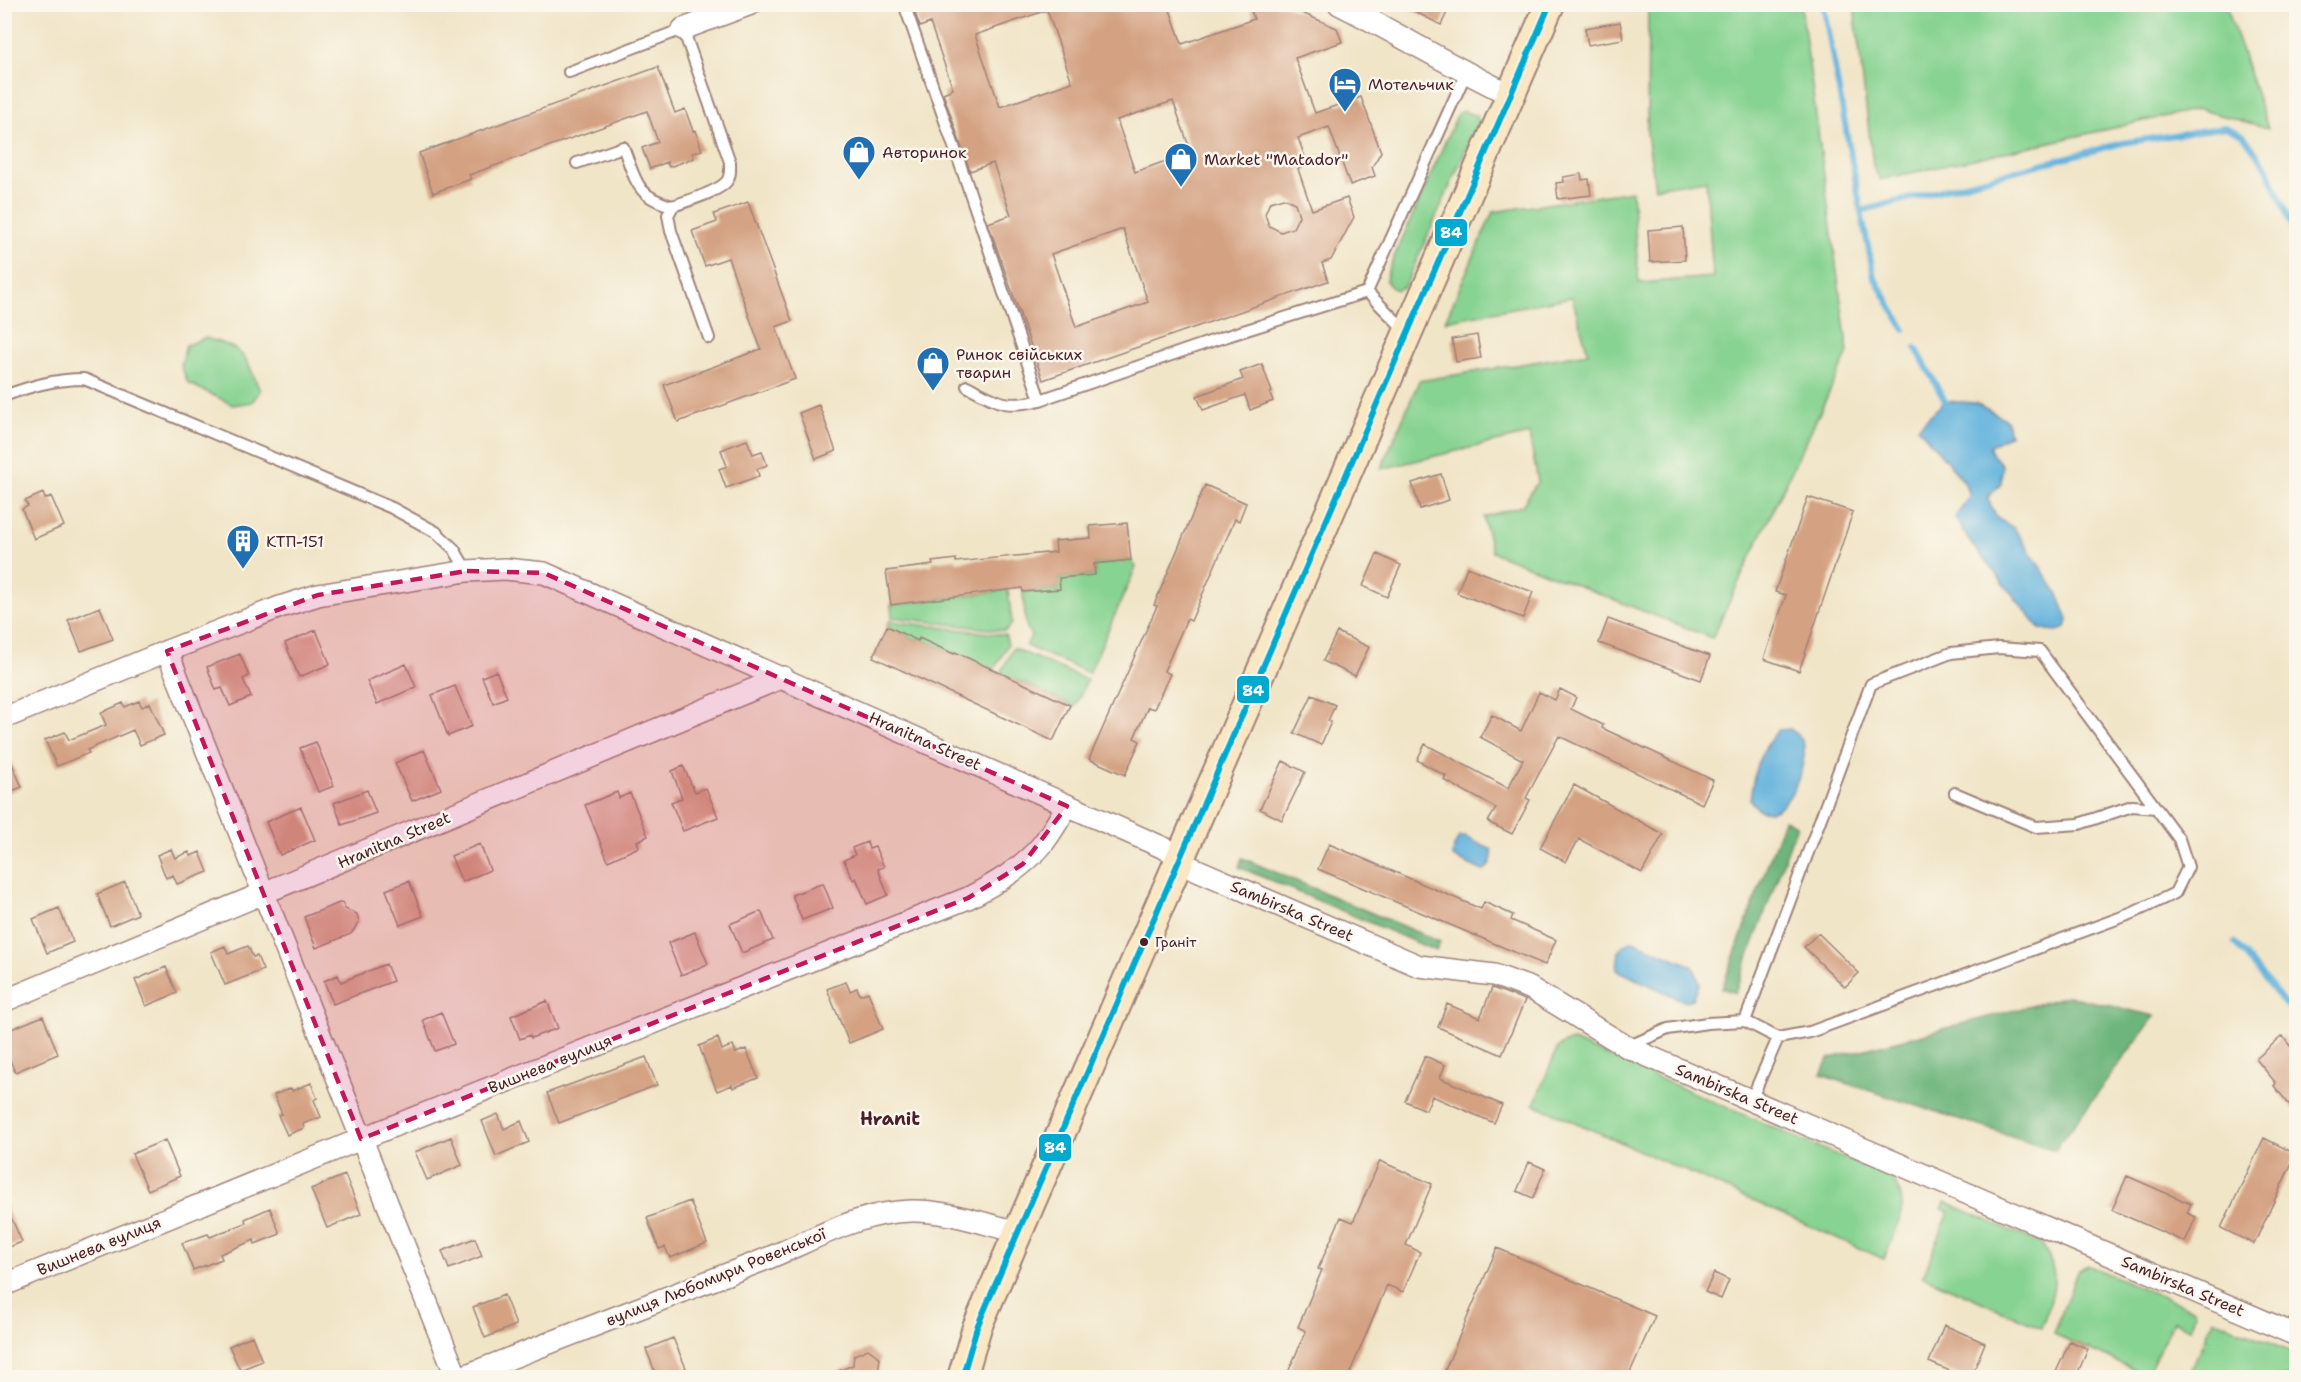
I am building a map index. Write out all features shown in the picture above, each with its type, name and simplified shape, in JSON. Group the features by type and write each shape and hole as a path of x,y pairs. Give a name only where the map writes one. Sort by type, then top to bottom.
{"main road":[{"path":"962,1377 977,1328 1018,1232 1550,4"}],"street":[{"path":"683,29 750,4"},
{"path":"1339,4 1396,32 1466,73 1511,95"},
{"name":"Hranitna Street","path":"4,718 167,651 280,607 318,595 466,571 505,569 544,573 783,677 1180,859"},
{"path":"167,651 458,1377"},
{"name":"Hranitna Street","path":"4,1001 783,677"},
{"name":"Вишнева вулиця","path":"4,1285 361,1139 968,898 996,883 1023,864 1042,844 1067,806"},
{"name":"Sambirska Street","path":"1180,859 1419,966 1494,975 1530,987 1627,1047 2296,1335"},
{"name":"вулиця Любомири Ровенської","path":"458,1377 794,1248 849,1222 880,1214 912,1211 1018,1232"}],"lane":[{"path":"904,4 1040,400"},
{"path":"569,72 683,29 730,162 731,172 727,181 719,188 673,206 661,203 642,192 623,147 577,163"},
{"path":"967,386 992,400 1007,405 1040,400 1221,338 1367,292 1466,73"},
{"path":"673,206 668,215 669,223 709,338"},
{"path":"1367,292 1408,333"},
{"path":"4,396 59,379 84,379 392,508 436,532 454,549 466,571"},
{"path":"1627,1047 1668,1029 1707,1023 1745,1021 1778,1038 1810,1032 2133,913 2175,893 2188,867 2179,839 2040,651 1999,648 1951,653 1871,684 1745,1021"},
{"path":"1955,793 2036,827 2079,825 2132,806 2156,808"},
{"path":"1751,1100 1778,1038"}],"highlighted area":[{"path":"467,571 544,573 1067,806 1023,864 968,898 361,1139 167,651 318,595"}],"green space":[{"path":"1648,5 1801,5 1848,353 1712,638 1492,552 1483,517 1522,506 1538,481 1529,434 1381,469 1419,381 1588,353 1572,297 1445,321 1493,212 1632,191 1639,283 1713,277 1706,180 1655,188 1647,133"},
{"path":"1854,5 2226,5 2268,128 2198,109 1880,180 1873,166"},
{"path":"1464,111 1476,116 1478,123 1407,282 1404,287 1397,290 1386,281 1388,271 1458,113"},
{"path":"205,338 228,345 247,361 260,391 252,402 233,405 188,383 181,366 186,345"},
{"path":"1131,560 1136,567 1089,673 1026,646 1031,636 1026,625 1023,592 1059,589 1059,578 1095,575 1094,564"},
{"path":"1008,590 1012,624 1005,631 892,617 891,605"},
{"path":"889,621 1005,635 1008,644 994,670 919,638 918,641 887,626"},
{"path":"1013,648 1087,680 1075,707 1001,673"},
{"path":"1784,820 1797,825 1735,993 1722,988"},
{"path":"1242,858 1440,942 1436,951 1239,867"},
{"path":"2068,996 2155,1016 2055,1150 1821,1075 1828,1059"},
{"path":"1573,1041 1890,1178 1897,1187 1902,1207 1897,1228 1884,1259 1534,1104 1558,1047"},
{"path":"1945,1202 2042,1244 2052,1267 2054,1286 2041,1328 1923,1276 1949,1212 1942,1209"},
{"path":"2087,1265 2193,1309 2195,1313 2190,1329 2173,1321 2147,1375 2054,1334 2076,1274"},
{"path":"2214,1319 2296,1354 2296,1377 2187,1377"}],"water":[{"path":"1945,401 1976,403 2007,420 2010,435 1989,446 2002,465 2001,484 1987,498 1998,519 2014,528 2057,592 2068,620 2066,628 2057,631 2040,629 1968,539 1955,517 1970,495 1964,482 1918,427"},
{"path":"1790,729 1801,739 1804,747 1799,778 1787,800 1779,808 1770,812 1760,810 1750,800 1758,762 1778,730"},
{"path":"1459,837 1465,837 1492,850 1491,862 1486,869 1483,871 1453,857 1454,847"},
{"path":"1633,941 1693,966 1700,983 1692,999 1686,1002 1617,970 1619,951 1623,945"}],"building":[{"name":"Market \"Matador\"","path":"940,4 1168,4 1182,44 1254,19 1249,4 1281,4 1337,28 1342,42 1295,58 1315,113 1361,97 1381,152 1372,167 1375,176 1350,185 1329,127 1298,138 1308,165 1298,169 1312,210 1347,198 1354,217 1331,260 1322,263 1328,281 1043,380 988,223 1011,215 993,163 970,171 943,93 953,89 930,23 920,27 915,13","holes":["1047,10 1072,82 1000,107 975,35","1173,101 1191,152 1135,172 1117,120","1283,198 1295,203 1299,216 1293,228 1281,232 1269,226 1265,214 1270,202","1123,229 1148,302 1076,327 1051,254"]},
{"path":"1400,4 1451,4 1441,25"},
{"path":"1620,22 1623,39 1588,45 1585,28"},
{"path":"658,67 675,113 685,109 693,131 695,130 702,150 692,153 694,158 669,167 667,162 650,169 642,148 658,142 647,111 469,175 471,179 433,193 419,153"},
{"path":"1581,174 1582,180 1589,179 1591,195 1558,199 1556,183 1564,182 1563,177"},
{"path":"748,202 792,321 776,327 795,379 678,422 664,385 761,349 728,258 705,266 692,231 717,222 714,214"},
{"path":"1683,227 1685,260 1650,262 1648,230"},
{"path":"1477,335 1481,358 1456,362 1452,339"},
{"path":"1262,364 1273,401 1250,410 1245,395 1203,410 1197,396 1243,379 1240,372"},
{"path":"819,405 836,451 816,459 799,413"},
{"path":"747,440 753,454 762,451 767,465 757,469 759,476 726,488 719,469 727,466 721,450"},
{"path":"1441,474 1449,500 1420,509 1412,483"},
{"path":"1205,485 1246,503 1239,521 1235,519 1191,621 1187,619 1164,671 1170,674 1154,709 1148,707 1134,738 1140,741 1125,775 1089,759 1157,606 1154,605"},
{"path":"43,493 45,499 51,496 64,526 34,539 22,509 28,506 25,501"},
{"path":"1808,497 1853,512 1799,671 1764,659 1786,595 1775,592"},
{"path":"1127,523 1131,560 1094,564 1095,575 1059,578 1060,589 1023,592 1022,588 891,605 886,571 933,565 932,562 956,559 956,562 1056,552 1055,541 1091,538 1090,526"},
{"path":"1377,554 1401,565 1387,597 1363,586"},
{"path":"1467,567 1533,592 1523,618 1457,593"},
{"path":"100,607 113,639 81,651 68,620"},
{"path":"1608,619 1710,656 1701,680 1599,643"},
{"path":"887,626 918,641 919,638 954,654 955,652 1070,705 1053,741 873,657"},
{"path":"316,630 330,664 299,677 285,643"},
{"path":"1337,632 1369,647 1355,676 1323,661"},
{"path":"240,654 249,676 243,679 251,697 230,706 222,688 216,690 207,667"},
{"path":"406,664 416,687 377,704 367,681"},
{"path":"496,671 507,697 493,703 482,677"},
{"path":"455,686 472,726 448,736 432,695"},
{"path":"1560,689 1576,697 1571,709 1603,725 1602,728 1713,780 1702,804 1559,736 1526,798 1530,800 1512,834 1488,822 1496,808 1444,780 1446,776 1417,760 1425,744 1508,788 1523,760 1480,737 1492,715 1521,731 1539,692 1555,700"},
{"path":"1312,695 1335,705 1328,721 1331,722 1321,745 1294,733"},
{"path":"139,701 142,707 150,703 164,735 140,745 133,730 87,750 89,753 57,766 45,740 65,732 69,740 106,725 101,713 123,703 125,707"},
{"path":"316,742 334,786 318,792 300,748"},
{"path":"4,745 22,787 4,794"},
{"path":"424,750 441,789 412,801 395,763"},
{"path":"1283,761 1305,772 1282,820 1260,809"},
{"path":"683,766 695,792 706,788 718,817 683,831 671,802 682,798 672,771"},
{"path":"1574,785 1663,834 1642,873 1579,839 1566,862 1540,848"},
{"path":"367,790 376,813 342,825 334,803"},
{"path":"617,792 619,798 630,793 648,836 637,841 639,847 608,861 585,805"},
{"path":"301,807 315,840 280,855 266,822"},
{"path":"867,842 869,849 875,847 884,867 878,869 888,895 867,904 856,878 853,880 844,860 855,855 852,848"},
{"path":"480,844 490,870 462,882 451,856"},
{"path":"1329,844 1481,909 1484,902 1513,915 1511,920 1556,940 1545,965 1318,869"},
{"path":"171,849 175,858 189,852 191,856 200,852 208,872 177,884 173,875 166,878 157,855"},
{"path":"409,881 423,916 400,925 386,890"},
{"path":"125,882 138,914 110,926 97,894"},
{"path":"823,883 833,908 802,920 792,895"},
{"path":"342,902 345,909 357,914 359,922 351,934 316,948 304,917"},
{"path":"59,908 73,942 47,953 33,919"},
{"path":"761,911 773,940 742,953 730,924"},
{"path":"695,932 708,964 681,975 668,943"},
{"path":"1818,933 1859,973 1845,987 1804,947"},
{"path":"225,946 228,954 248,946 253,957 257,956 263,970 225,985 211,952"},
{"path":"386,964 393,981 333,1004 324,981 338,975 341,982"},
{"path":"166,967 177,993 146,1006 135,980"},
{"path":"846,982 850,991 857,988 860,995 868,992 883,1029 849,1043 827,989"},
{"path":"1492,988 1525,1000 1502,1055 1438,1027 1447,1004 1480,1018"},
{"path":"547,1001 558,1028 531,1038 530,1035 520,1039 511,1016"},
{"path":"441,1012 454,1044 435,1051 423,1020"},
{"path":"43,1016 58,1054 15,1072 4,1046 4,1032"},
{"path":"2282,1036 2296,1053 2296,1113 2256,1059"},
{"path":"718,1038 722,1050 733,1045 736,1053 746,1049 758,1078 733,1088 732,1085 717,1091 699,1046"},
{"path":"1425,1056 1445,1065 1440,1078 1502,1105 1494,1123 1432,1096 1426,1110 1405,1101"},
{"path":"646,1057 657,1085 559,1123 547,1093"},
{"path":"311,1083 317,1098 314,1100 321,1117 303,1124 304,1128 287,1135 278,1115 282,1114 274,1095"},
{"path":"498,1114 504,1129 521,1121 529,1142 496,1156 482,1121"},
{"path":"451,1137 462,1165 427,1180 415,1152"},
{"path":"2264,1138 2296,1154 2254,1244 2221,1228"},
{"path":"165,1140 180,1176 148,1190 132,1154"},
{"path":"1380,1161 1432,1184 1406,1245 1420,1252 1403,1292 1387,1285 1348,1377 1286,1377 1306,1331 1298,1327 1322,1270 1318,1269 1341,1217 1353,1222"},
{"path":"1529,1162 1545,1169 1533,1198 1517,1191"},
{"path":"345,1175 361,1214 327,1228 311,1189"},
{"path":"2127,1176 2191,1204 2187,1213 2196,1217 2185,1242 2112,1210"},
{"path":"4,1201 22,1242 4,1249"},
{"path":"690,1201 707,1243 670,1258 665,1247 659,1249 647,1218"},
{"path":"270,1208 280,1234 255,1244 254,1240 220,1254 222,1259 193,1270 182,1243 208,1234 210,1237 246,1223 245,1219"},
{"path":"475,1238 482,1256 449,1269 442,1251"},
{"path":"1497,1248 1655,1316 1628,1377 1442,1377"},
{"path":"1714,1273 1729,1280 1721,1299 1705,1292"},
{"path":"504,1295 516,1325 485,1338 473,1307"},
{"path":"1944,1325 1985,1343 1971,1377 1964,1377 1929,1362"},
{"path":"252,1336 262,1361 240,1370 229,1346"},
{"path":"673,1338 686,1368 657,1377 646,1349"},
{"path":"2070,1341 2088,1349 2076,1377 2068,1377 2056,1372"},
{"path":"868,1349 880,1358 878,1373 868,1377 824,1377 853,1365 854,1355"}],"waterway":[{"path":"1823,4 1861,211 2122,143 2225,127 2244,136 2268,170 2296,235"},
{"path":"1861,211 1874,277 1904,329"},
{"path":"1916,348 1945,401"},
{"path":"2235,943 2296,1017"}],"transit line":[{"name":"84","path":"962,1378 977,1327 1550,4"}],"place":[{"name":"Мотельчик","path":"1345,113"},
{"name":"Авторинок","path":"859,181"},
{"name":"Market \"Matador\"","path":"1181,188"},
{"name":"Ринок свійських тварин","path":"933,392"},
{"name":"КТП-151","path":"243,570"},
{"name":"Граніт","path":"1144,942"}],"district":[{"name":"Hranit","path":"890,1119"}]}
